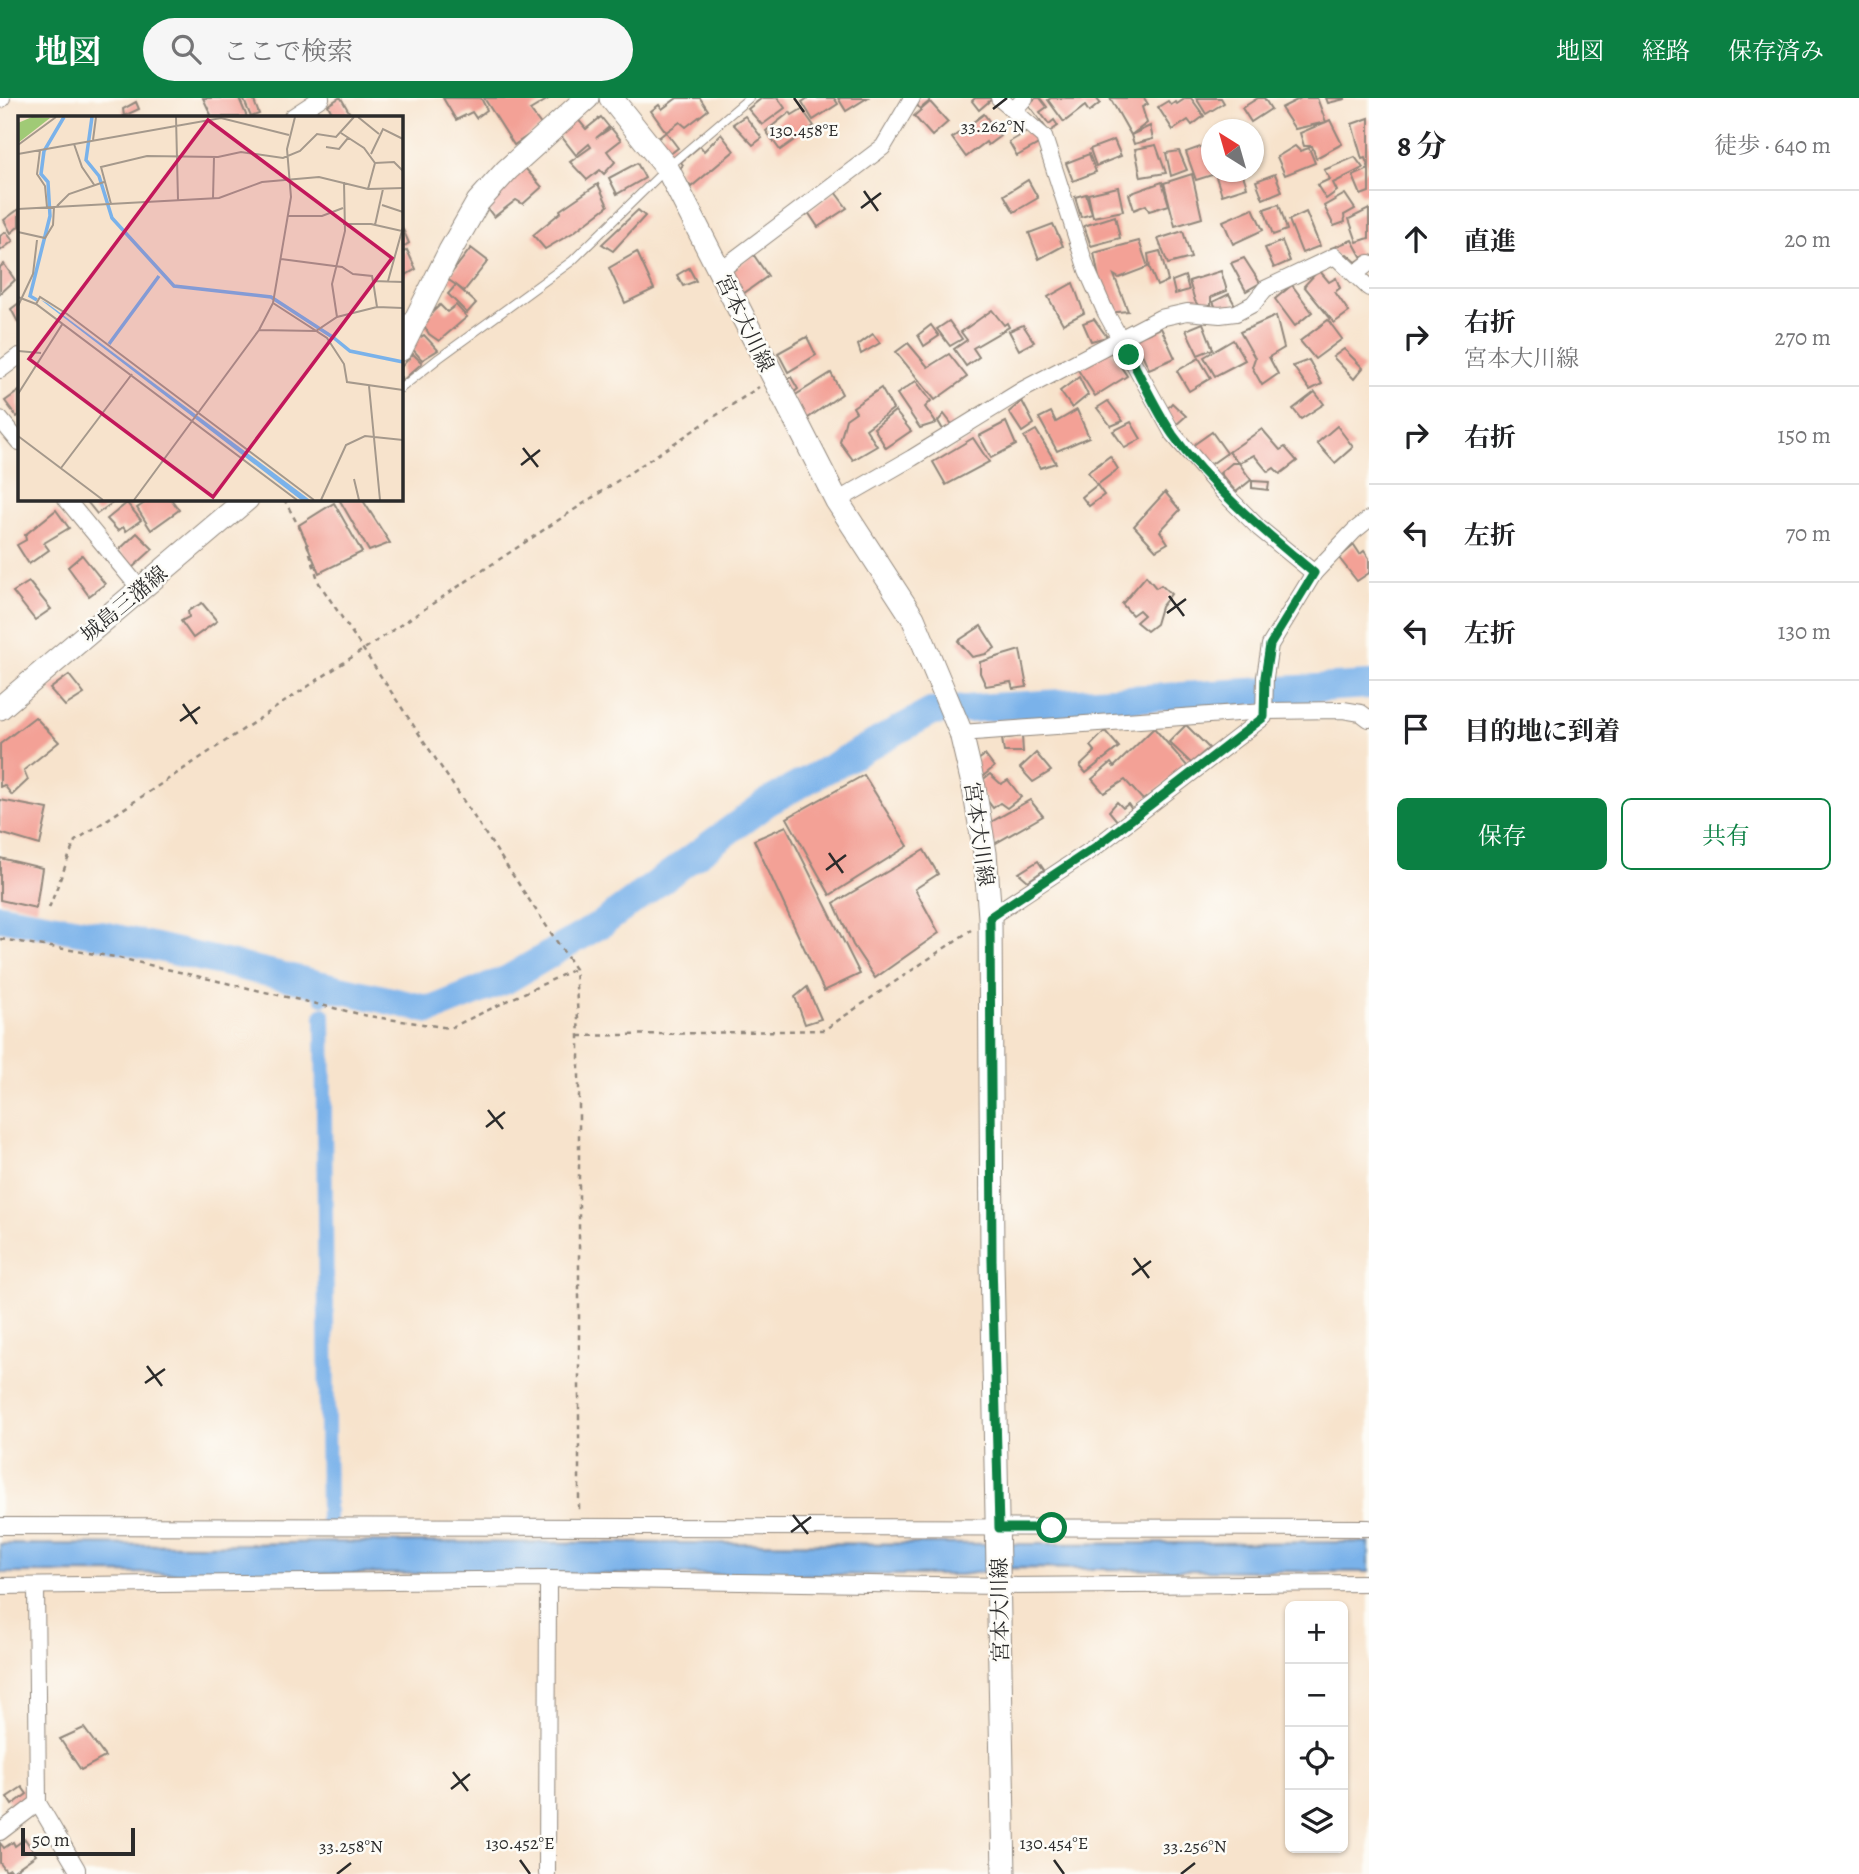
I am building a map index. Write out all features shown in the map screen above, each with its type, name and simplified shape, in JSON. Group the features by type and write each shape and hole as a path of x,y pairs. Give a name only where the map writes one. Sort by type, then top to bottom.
{"main road":[{"path":"402,347 478,202 507,170 587,98"},
{"name":"宮本大川線","path":"611,98 667,168 837,501 914,618 959,728 974,788 985,853 990,917 992,1260 1004,1874"},
{"name":"城島三潴線","path":"0,708 246,500"}],"street":[{"path":"294,116 321,98"},
{"path":"719,271 883,147 912,98"},
{"path":"999,98 1044,137 1087,270 1106,313 1173,434 1224,493 1259,528 1314,573"},
{"path":"1013,111 1025,98"},
{"path":"837,501 1024,389 1160,318 1187,312 1220,315 1236,313 1253,304 1265,289 1335,256 1369,288"},
{"path":"1355,274 1369,263"},
{"path":"0,370 18,357"},
{"path":"0,418 18,441"},
{"path":"67,500 141,590"},
{"path":"990,917 1097,846 1264,717 1265,677 1270,645 1314,573 1369,519"},
{"path":"959,728 1265,711 1343,710 1361,713 1369,719"},
{"path":"0,1525 579,1527 999,1534 1369,1528"},
{"path":"547,1874 548,1579"},
{"path":"0,1586 548,1579 1369,1583"},
{"path":"36,1586 38,1803 77,1869 77,1874"},
{"path":"0,1832 38,1803"}],"lane":[{"path":"402,387 572,261 667,168 749,98"}],"path":[{"path":"49,908 75,841 772,378"},
{"path":"285,500 306,540 319,583 575,969 579,1036 579,1527"},
{"path":"579,1036 824,1030 990,917"},
{"path":"0,939 115,957 368,1016 450,1028 575,969"}],"water":[{"path":"328,1542 1369,1542 1369,1572 1012,1568 960,1575 0,1573 0,1544 206,1545"}],"building":[{"path":"203,98 239,98 247,116 212,116"},
{"path":"243,98 257,98 254,101 259,114 251,116"},
{"path":"341,98 351,116 334,116 328,105"},
{"path":"443,98 481,98 487,110 476,118 472,112 456,120"},
{"path":"484,98 550,98 530,110 542,126 514,145"},
{"path":"677,98 700,98 708,110 686,127 680,122 666,132 651,111 659,105 662,109"},
{"path":"762,98 778,98 785,108 762,125 748,109"},
{"path":"808,98 834,98 838,104 813,120 802,102"},
{"path":"838,98 867,98 846,111"},
{"path":"920,98 928,98 930,101 920,109 915,102"},
{"path":"975,98 993,98 979,110 972,101"},
{"path":"1040,98 1047,107 1040,112 1049,124 1054,120 1058,126 1049,132 1028,104"},
{"path":"1096,98 1100,103 1089,112 1085,106 1064,122 1048,100"},
{"path":"1110,98 1144,98 1148,104 1142,107 1147,123 1131,135"},
{"path":"1191,98 1204,116 1192,125 1188,120 1173,130 1158,107 1168,101 1171,105 1175,102 1177,104"},
{"path":"1196,98 1221,98 1224,103 1206,114"},
{"path":"1258,98 1264,98 1271,109 1256,119 1249,119 1242,108"},
{"path":"1301,98 1317,98 1326,122 1295,129 1281,108"},
{"path":"1326,98 1345,98 1345,99 1328,103"},
{"path":"136,102 139,109 124,116 123,109"},
{"path":"930,102 948,122 932,136 914,116"},
{"path":"802,109 814,126 780,150 766,131 790,112 792,115"},
{"path":"984,114 1000,136 988,145 986,142 966,157 952,138"},
{"path":"745,116 762,138 753,145 733,124"},
{"path":"601,117 609,127 596,138 611,128 621,140 607,151 615,162 604,174 600,170 587,180 570,162 591,147 589,144 576,155 558,132 577,118 586,129"},
{"path":"1369,118 1369,169 1365,158 1362,159 1352,124"},
{"path":"1330,120 1342,144 1316,158 1312,146 1304,146 1300,133"},
{"path":"1150,126 1153,139 1134,144 1131,135"},
{"path":"1032,129 1040,143 1017,156 1009,142"},
{"path":"666,132 678,148 661,161 652,143"},
{"path":"721,134 734,151 691,187 678,171 683,165 681,162 700,146 704,151"},
{"path":"1114,140 1121,156 1096,166 1090,149"},
{"path":"1156,145 1166,173 1141,177 1135,149"},
{"path":"1295,146 1300,151 1309,148 1315,163 1285,175 1277,157"},
{"path":"1201,147 1201,178 1196,180 1186,152"},
{"path":"1179,151 1187,170 1171,176 1166,153"},
{"path":"1089,154 1096,172 1073,181 1066,163"},
{"path":"1355,157 1363,168 1333,183 1337,191 1326,199 1317,185 1330,179 1324,170"},
{"path":"637,163 645,178 617,194 609,178"},
{"path":"525,168 542,187 523,204 516,200 494,217 485,205"},
{"path":"1369,169 1369,192 1361,195 1353,176"},
{"path":"1192,174 1202,218 1175,226 1164,183"},
{"path":"1275,174 1282,191 1263,199 1256,182 1264,182 1264,178"},
{"path":"1028,180 1038,198 1014,212 1004,195"},
{"path":"1162,182 1169,205 1149,211 1146,205 1134,210 1129,194"},
{"path":"1218,182 1245,182 1247,187 1222,195"},
{"path":"598,184 608,206 574,232 545,249 533,235 561,212 560,210"},
{"path":"1118,187 1123,211 1093,217 1088,194"},
{"path":"835,192 847,208 818,227 808,212"},
{"path":"1086,194 1092,214 1081,217 1075,197"},
{"path":"1345,194 1355,209 1344,215 1345,222 1334,226 1324,206"},
{"path":"1279,204 1287,230 1273,235 1264,209"},
{"path":"1253,208 1263,230 1233,244 1223,221"},
{"path":"1369,209 1369,238 1357,242 1349,219"},
{"path":"18,210 18,227 11,233 4,220"},
{"path":"638,210 645,216 613,251 602,244"},
{"path":"1306,212 1320,246 1302,253 1289,220"},
{"path":"1115,216 1120,238 1091,246 1084,226"},
{"path":"1053,224 1063,246 1039,259 1029,233"},
{"path":"402,227 409,243 402,247"},
{"path":"1183,231 1191,258 1168,264 1158,239"},
{"path":"6,232 13,241 0,251 0,236"},
{"path":"1352,240 1362,258 1356,262 1347,254 1335,256 1331,248"},
{"path":"1139,241 1148,267 1119,278 1114,275 1128,311 1106,313 1094,253"},
{"path":"1282,241 1290,261 1274,268 1265,248"},
{"path":"471,248 488,261 464,291 447,279"},
{"path":"407,250 416,269 402,277 402,253"},
{"path":"1160,251 1168,281 1157,286 1150,269 1148,254"},
{"path":"637,252 654,289 625,303 609,268"},
{"path":"753,254 768,276 740,296 727,276"},
{"path":"1244,258 1260,283 1246,291 1231,263"},
{"path":"4,264 15,280 0,294 0,267"},
{"path":"689,268 696,281 683,286 677,275"},
{"path":"1319,270 1329,282 1336,278 1340,288 1335,292 1349,312 1334,323 1304,286"},
{"path":"1221,271 1227,291 1211,297 1211,305 1202,310 1195,301 1189,281"},
{"path":"1185,276 1189,290 1175,294 1172,281"},
{"path":"1073,283 1084,313 1063,324 1048,297"},
{"path":"456,285 476,303 467,313 448,294"},
{"path":"1292,285 1312,312 1295,326 1275,299"},
{"path":"1229,294 1236,307 1220,315 1213,302"},
{"path":"18,304 18,322 11,309"},
{"path":"440,305 447,312 456,305 467,317 439,341 429,334 422,322"},
{"path":"992,310 1004,325 1007,323 1009,327 973,348 979,357 966,366 954,349 967,340 961,332"},
{"path":"1276,316 1284,348 1269,357 1278,374 1262,385 1252,367 1255,358 1240,332"},
{"path":"1094,319 1107,337 1091,341 1083,323"},
{"path":"1328,320 1342,339 1315,359 1300,341"},
{"path":"949,321 962,339 950,346 937,329"},
{"path":"1203,323 1213,349 1198,355 1186,330"},
{"path":"931,325 939,336 924,346 918,335"},
{"path":"1023,325 1034,342 1019,350 1009,331"},
{"path":"1161,328 1175,358 1149,369 1135,339"},
{"path":"873,334 880,343 861,354 858,345"},
{"path":"424,335 438,350 422,360 409,345"},
{"path":"807,337 816,355 788,372 778,353"},
{"path":"1233,340 1245,360 1215,376 1204,357"},
{"path":"908,343 928,367 949,354 967,377 935,400 896,352"},
{"path":"1109,349 1127,376 1095,396 1078,370"},
{"path":"1344,349 1363,368 1354,379 1333,357"},
{"path":"413,354 422,363 402,381 402,366"},
{"path":"1199,358 1211,378 1189,391 1177,371"},
{"path":"1309,360 1322,384 1310,390 1293,366"},
{"path":"831,373 842,394 801,423 794,396"},
{"path":"791,377 798,389 788,397 779,384"},
{"path":"1079,377 1088,395 1072,408 1060,391"},
{"path":"916,381 931,401 925,407 936,423 920,428 897,394"},
{"path":"881,388 893,409 866,429 877,446 853,460 840,442 846,419 856,412 853,407"},
{"path":"18,392 17,417 5,401"},
{"path":"1315,392 1324,404 1301,419 1293,409"},
{"path":"1022,401 1034,424 1022,432 1009,412"},
{"path":"1108,401 1123,421 1111,426 1097,408"},
{"path":"1172,403 1186,416 1177,424 1165,411"},
{"path":"1077,410 1089,437 1057,451 1039,418 1051,412 1056,422"},
{"path":"895,411 911,431 886,448 874,428"},
{"path":"944,414 954,427 945,433 938,421"},
{"path":"1006,422 1016,445 991,458 979,436"},
{"path":"1131,422 1141,439 1125,448 1113,431"},
{"path":"1337,426 1353,447 1335,463 1317,443"},
{"path":"1262,429 1280,450 1285,447 1297,461 1280,474 1274,468 1268,472 1254,455 1239,463 1229,452"},
{"path":"1036,430 1056,463 1040,468 1024,437"},
{"path":"1212,432 1227,453 1203,470 1192,446"},
{"path":"973,438 989,462 946,485 933,462"},
{"path":"1110,456 1118,469 1097,485 1088,472"},
{"path":"1232,463 1239,463 1251,480 1236,492 1220,473"},
{"path":"1252,481 1269,482 1268,490 1252,488"},
{"path":"1097,485 1104,495 1089,506 1082,497"},
{"path":"1165,492 1180,510 1160,531 1168,543 1156,550 1134,526"},
{"path":"86,500 115,501 97,514"},
{"path":"149,500 172,500 179,510 151,530 137,508"},
{"path":"340,500 363,500 390,543 369,551"},
{"path":"127,503 141,520 126,531 123,527 118,531 107,519"},
{"path":"334,503 362,552 319,573 299,525"},
{"path":"56,510 69,528 44,543 49,550 29,564 17,545 26,540 25,535"},
{"path":"137,533 153,549 132,568 119,550"},
{"path":"1354,545 1360,554 1364,551 1369,558 1369,573 1357,581 1339,558"},
{"path":"82,555 105,584 89,596 68,567"},
{"path":"1146,576 1156,588 1161,585 1171,594 1161,607 1156,624 1147,631 1136,622 1144,615 1139,610 1132,615 1122,604"},
{"path":"29,582 51,609 35,620 13,592"},
{"path":"202,603 217,621 193,638 181,621 189,617 188,611"},
{"path":"981,626 995,648 986,654 972,657 958,641"},
{"path":"1020,650 1027,687 1013,689 1011,682 986,686 980,673 980,662"},
{"path":"69,675 84,694 65,706 50,689"},
{"path":"35,717 59,742 24,770 28,780 12,795 4,785 0,787 0,744"},
{"path":"1186,725 1209,748 1191,763 1169,742"},
{"path":"1154,728 1188,767 1143,800 1125,780 1104,793 1092,779 1111,763 1114,767"},
{"path":"1105,731 1119,747 1086,773 1080,766 1095,752 1090,746"},
{"path":"1022,736 1023,752 1004,752 1002,739"},
{"path":"1036,753 1051,771 1033,782 1020,768"},
{"path":"985,755 994,767 977,781 974,763"},
{"path":"990,774 1001,784 1008,780 1021,797 1007,808 1000,803 993,808 976,785"},
{"path":"864,775 908,846 830,895 787,818"},
{"path":"0,800 48,809 40,845 0,833"},
{"path":"1030,800 1043,816 989,847 984,826"},
{"path":"1117,802 1123,808 1128,804 1132,810 1118,822 1109,811"},
{"path":"786,826 860,974 824,991 754,840"},
{"path":"924,850 938,874 915,889 939,933 875,978 853,945 834,903"},
{"path":"0,858 42,868 36,908 0,900"},
{"path":"1038,861 1044,870 1028,881 1019,873"},
{"path":"807,987 821,1019 805,1024 795,997"},
{"path":"84,1728 105,1757 81,1770 60,1739"},
{"path":"22,1787 27,1794 12,1805 7,1797"},
{"path":"25,1839 36,1855 12,1872 10,1869 6,1871 0,1863 0,1843 4,1848 13,1842 15,1846"}],"waterway":[{"path":"0,917 107,936 431,1010 508,979 603,923 768,802 931,712 1369,685"},
{"path":"323,986 323,997"},
{"path":"323,1015 328,1519"}],"route":[{"path":"1052,1528 999,1528 992,1260 990,917 1097,846 1264,717 1265,677 1270,645 1314,573 1259,528 1203,470 1173,434 1129,355"}]}
